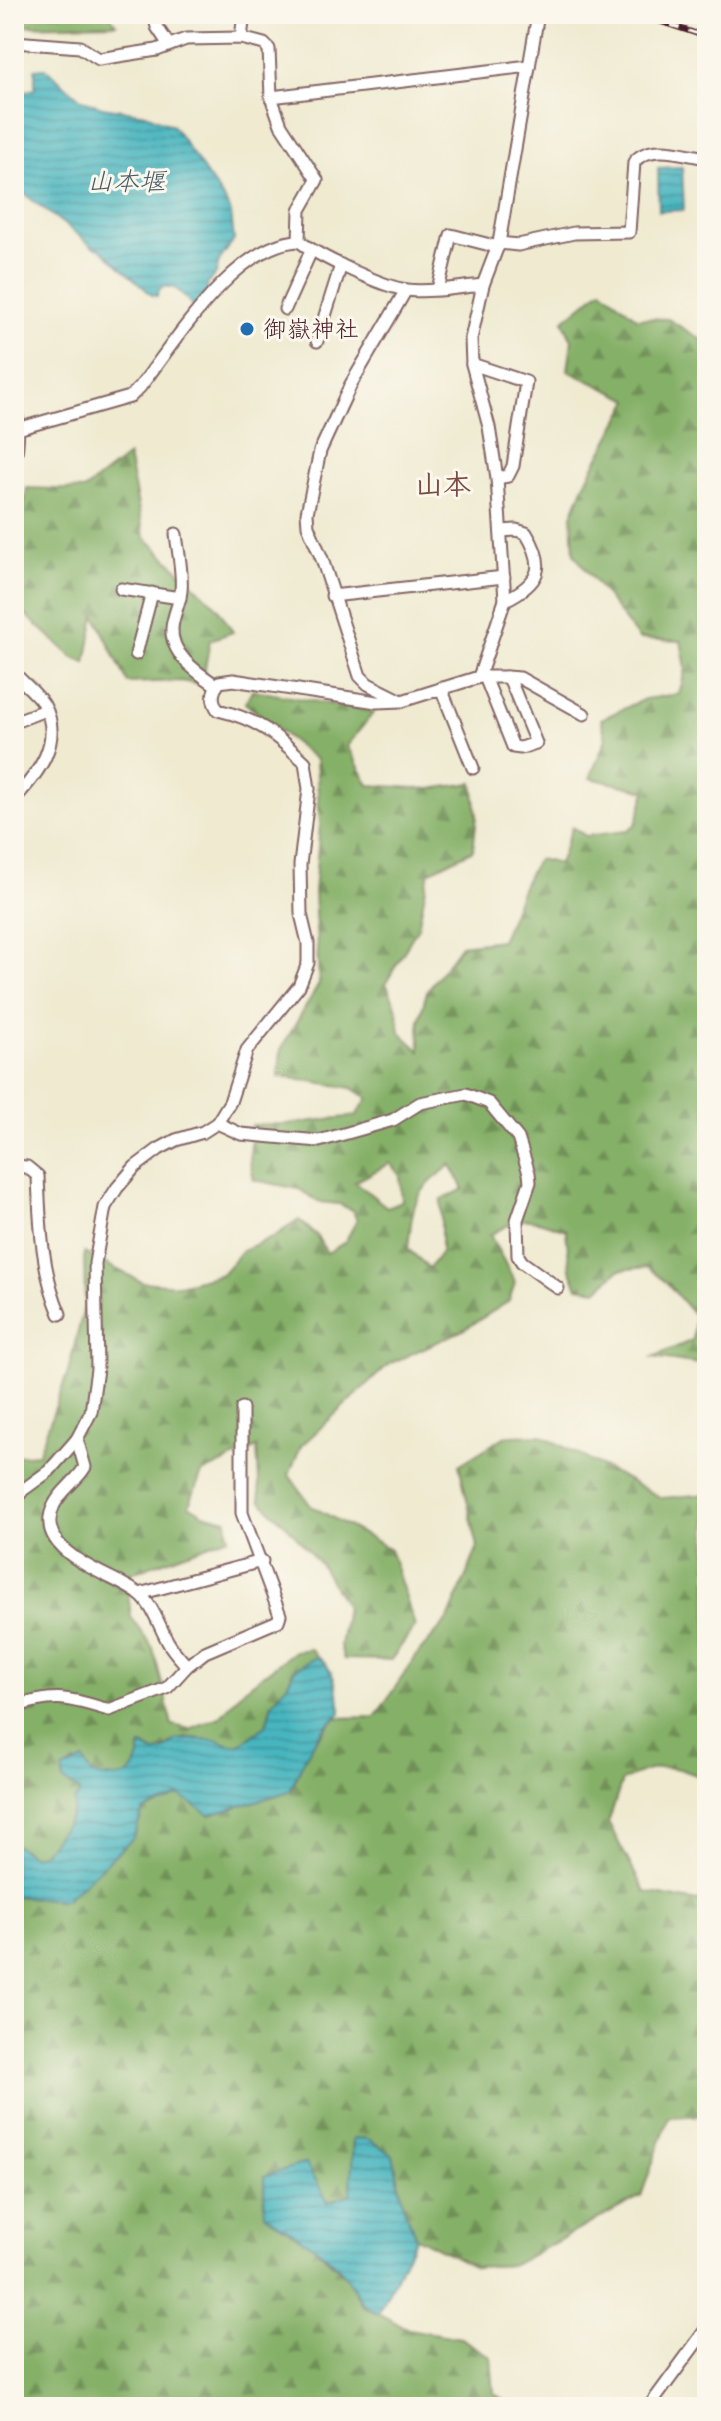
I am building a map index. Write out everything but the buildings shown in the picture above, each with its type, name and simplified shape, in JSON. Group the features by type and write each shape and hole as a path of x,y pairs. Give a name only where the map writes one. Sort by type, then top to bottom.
{"street":[{"path":"154,14 157,27 169,45"},
{"path":"241,38 244,14"},
{"path":"506,677 510,680 536,743 521,748 513,747 482,677 505,600 497,478 489,427 472,364 471,339 483,285 498,245 538,14"},
{"path":"14,42 80,47 99,59 157,50 186,39 241,38 264,44 269,49 271,97 281,125 317,180 300,210 299,241"},
{"path":"271,97 529,66"},
{"path":"438,289 451,235 498,245 518,245 574,233 629,232 634,162 641,154 655,150 707,158"},
{"path":"299,241 311,251 341,265 406,290 483,285"},
{"path":"17,428 130,397 229,277 273,246 299,241"},
{"path":"285,309 311,251"},
{"path":"317,341 341,265"},
{"path":"402,701 368,684 360,676 322,559 308,526 307,513 320,451 351,384 406,290"},
{"path":"472,364 526,382 513,466 508,476 497,478"},
{"path":"14,402 17,428 14,465"},
{"path":"501,531 526,533 538,558 538,573 531,583 505,600"},
{"path":"176,534 181,577 180,598 172,629 174,641 190,667 217,686"},
{"path":"332,596 504,577"},
{"path":"121,589 180,598"},
{"path":"136,654 152,593"},
{"path":"14,673 43,704 51,730 48,753 35,776 14,799"},
{"path":"14,1501 23,1490 49,1471 77,1439 91,1412 97,1369 95,1263 105,1207 117,1188 147,1158 176,1140 203,1132 217,1123 230,1102 247,1050 299,986 308,963 308,943 301,914 300,865 309,789 305,762 262,725 247,717 218,710 213,703 219,682 233,680 364,700 402,701 482,677 520,678 584,714"},
{"path":"441,688 473,768"},
{"path":"14,722 45,710"},
{"path":"217,1123 241,1134 319,1141 393,1120 420,1103 466,1094 489,1103 518,1138 529,1173 530,1182 517,1220 518,1256 558,1288"},
{"path":"14,1166 27,1167 38,1176 41,1243 50,1291 60,1314"},
{"path":"14,1707 38,1700 61,1699 80,1700 109,1710 167,1688 187,1666 216,1647 256,1633 278,1621 280,1615 262,1561 242,1513 242,1408"},
{"path":"77,1439 85,1467 54,1504 51,1512 52,1534 75,1558 139,1594 170,1646 187,1666"},
{"path":"139,1594 262,1561"},
{"path":"649,2407 707,2328"}],"green space":[{"path":"14,14 109,14 116,24 14,26"},
{"path":"602,289 637,318 668,319 707,343 707,1365 653,1357 693,1340 695,1316 668,1284 648,1267 619,1270 597,1290 578,1287 570,1269 566,1230 527,1220 490,1235 515,1282 509,1301 463,1330 389,1364 301,1446 289,1475 311,1506 390,1549 415,1626 391,1660 344,1659 340,1646 346,1607 321,1565 260,1500 257,1447 202,1473 189,1505 204,1514 227,1520 229,1537 126,1575 131,1617 153,1648 172,1725 190,1729 220,1717 242,1691 295,1651 311,1649 317,1657 295,1669 272,1703 266,1726 240,1745 185,1738 155,1753 143,1746 138,1765 124,1779 114,1780 91,1774 75,1762 69,1768 68,1784 77,1787 79,1793 73,1810 48,1848 32,1856 14,1844 14,1456 38,1454 68,1372 85,1303 84,1253 142,1282 179,1285 222,1274 243,1250 273,1237 299,1220 316,1235 327,1253 345,1242 357,1220 352,1210 339,1204 319,1202 299,1189 254,1180 250,1162 252,1125 356,1116 368,1098 352,1088 279,1076 281,1049 319,984 314,892 320,825 316,760 245,703 252,690 374,712 347,746 369,785 430,789 473,783 477,815 473,850 429,872 418,927 386,983 397,1009 400,1032 420,1051 419,1021 427,991 461,945 501,940 522,888 538,859 559,864 572,827 586,836 626,831 636,824 646,791 590,778 606,739 601,719 645,699 679,694 686,668 681,641 639,639 574,554 572,515 584,485 630,400 568,371 572,340 563,321","holes":["390,1163 400,1176 402,1201 387,1207 355,1182","451,1165 464,1189 441,1200 441,1252 429,1268 408,1249 411,1221 422,1192"]},
{"path":"128,456 144,536 217,607 233,632 210,640 202,685 181,681 128,683 95,615 86,663 72,657 14,604 17,544 27,488 84,490"},
{"path":"541,1435 662,1498 707,1494 707,1780 683,1770 664,1767 634,1775 622,1781 608,1823 645,1892 692,1901 707,1900 707,2115 669,2117 641,2196 513,2265 475,2267 416,2237 405,2211 393,2156 368,2139 353,2138 351,2194 265,2215 311,2244 347,2277 362,2305 408,2329 461,2338 491,2357 494,2393 513,2407 14,2407 14,1896 65,1900 133,1838 143,1811 180,1795 210,1815 290,1791 309,1749 334,1718 375,1717 420,1651 448,1620 478,1547 459,1465 506,1436"}],"water":[{"name":"山本堰","path":"45,68 81,99 102,107 146,114 173,126 225,201 231,213 234,240 219,261 216,274 207,285 208,291 193,307 183,294 171,287 160,288 157,296 152,295 100,248 94,247 14,186 14,94 35,89 35,69"},
{"path":"682,167 684,210 659,211 658,168"},
{"path":"317,1657 332,1674 341,1714 317,1738 290,1791 210,1815 180,1796 143,1811 133,1838 65,1900 14,1896 14,1844 32,1856 42,1854 68,1822 74,1809 79,1790 63,1781 63,1770 83,1760 91,1774 119,1778 131,1772 139,1758 141,1746 155,1753 176,1740 217,1740 233,1746 240,1745 266,1726 272,1703 295,1669"},
{"path":"353,2138 368,2139 393,2155 405,2211 416,2237 378,2313 360,2300 351,2282 328,2258 265,2215 264,2176 306,2163 328,2202 351,2194"}],"railway":[{"path":"637,14 707,37"}],"place":[{"name":"御嶽神社","path":"247,329"}],"district":[{"name":"山本","path":"443,485"}]}
